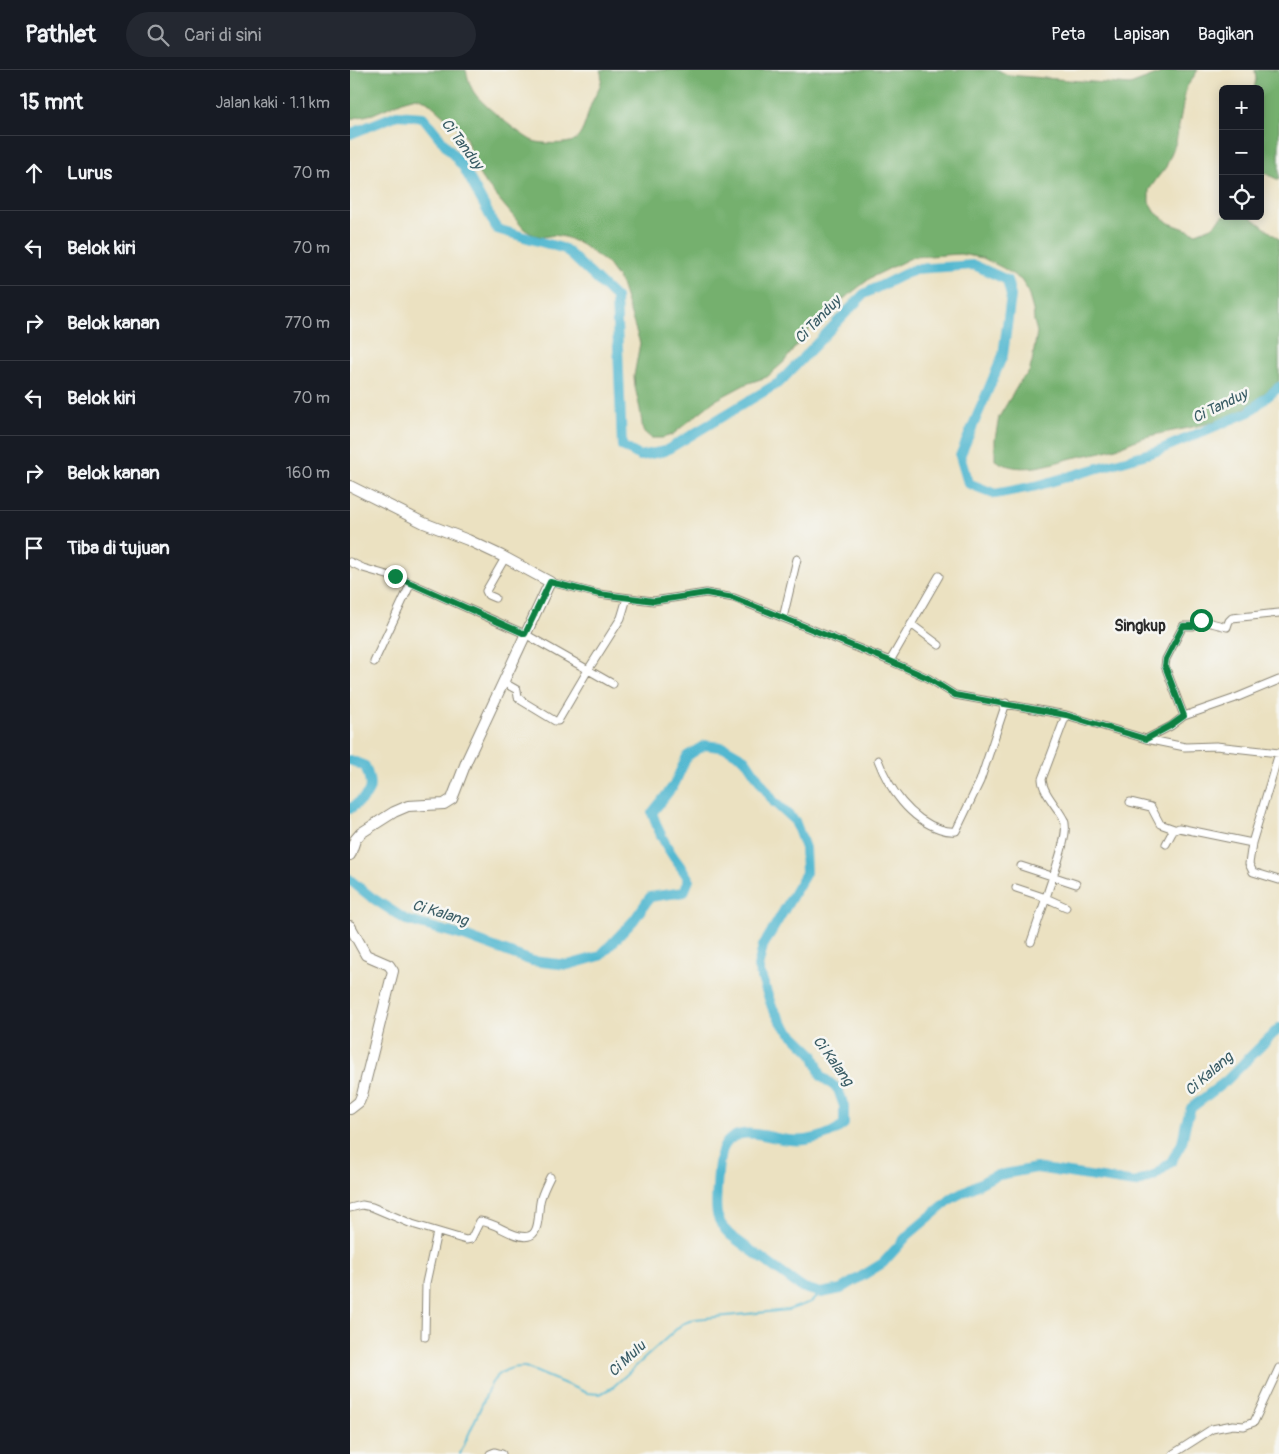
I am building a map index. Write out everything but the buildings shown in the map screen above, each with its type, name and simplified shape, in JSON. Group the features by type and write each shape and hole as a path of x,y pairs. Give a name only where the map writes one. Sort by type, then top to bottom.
{"street":[{"path":"350,486 424,523 468,540 550,582 599,594 654,601 706,593 734,598 890,661 928,678 955,695 1066,715 1146,739 1185,747 1216,746 1279,757 1252,842 1249,864 1250,870 1279,880"},
{"path":"495,598 488,594 486,590 505,558"},
{"path":"783,618 797,559"},
{"path":"350,562 363,568 395,576 525,634 613,684"},
{"path":"890,661 939,576"},
{"path":"350,855 355,840 361,833 394,812 408,806 438,805 452,799 467,760 550,582"},
{"path":"374,662 411,583"},
{"path":"503,682 517,690 518,697 522,701 557,722 560,720 588,670 621,618 627,598"},
{"path":"1184,716 1165,666 1166,659 1183,626 1193,626 1198,620 1227,627 1232,618 1279,613"},
{"path":"911,624 939,645"},
{"path":"1146,739 1184,716 1279,680"},
{"path":"878,760 892,788 904,804 920,818 936,827 950,832 956,831 980,781 1006,703"},
{"path":"1031,942 1065,836 1066,826 1044,787 1042,779 1066,715"},
{"path":"1130,802 1151,807 1160,824 1174,830"},
{"path":"1166,844 1174,830 1179,828 1252,842"},
{"path":"1022,866 1076,884"},
{"path":"1016,888 1066,906"},
{"path":"350,926 366,955 389,966 393,971 362,1095 359,1102 350,1109"},
{"path":"350,1208 372,1207 437,1232 469,1240 478,1223 482,1222 523,1237 532,1235 536,1231 541,1196 550,1177"},
{"path":"425,1337 426,1283 437,1232"},
{"path":"1174,1454 1212,1429 1232,1425 1244,1426 1254,1422 1279,1368"},
{"path":"490,1454 495,1452 502,1454"}],"green space":[{"path":"350,70 466,70 474,92 494,113 533,141 554,144 572,142 581,133 601,82 600,70 998,70 1008,75 1130,85 1159,74 1162,70 1198,70 1186,88 1176,142 1166,167 1149,190 1149,202 1155,212 1169,223 1196,233 1212,227 1219,220 1255,220 1279,239 1279,381 1243,409 1220,420 1145,437 1117,448 1043,466 1023,468 1004,465 995,460 995,439 999,417 1021,380 1029,372 1037,332 1027,289 1021,280 983,258 960,254 913,257 872,277 829,310 805,334 784,362 767,377 746,384 714,401 672,435 662,438 651,438 643,431 635,387 634,376 640,343 620,281 607,263 581,244 565,237 554,235 543,237 533,235 524,229 482,179 476,169 466,138 459,129 427,101 416,97 373,114 350,119"},
{"path":"1255,70 1279,70 1279,180 1264,173 1264,85 1255,85"}],"waterway":[{"name":"Ci Tanduy","path":"350,134 397,115 423,117 464,168 497,229 565,249 616,298 622,446 640,456 665,451 780,382 864,294 915,269 974,265 1007,280 1011,296 1003,355 960,456 968,483 995,494 1036,486 1157,451 1249,412 1279,387"},
{"name":"Ci Kalang","path":"350,880 371,897 406,920 467,937 532,961 568,965 600,956 634,920 650,897 684,892 689,880 665,844 652,813 674,785 687,756 705,745 726,748 745,759 774,802 795,821 805,848 806,873 763,946 758,967 772,1007 784,1026 813,1054 821,1076 838,1089 844,1106 844,1124 826,1135 804,1140 790,1140 747,1133 731,1138 725,1145 718,1170 717,1212 718,1218 730,1235 801,1287 821,1293 841,1289 883,1263 908,1235 952,1198 994,1176 1036,1168 1135,1183 1154,1176 1171,1162 1182,1143 1191,1108 1226,1081 1279,1028"},
{"name":"Ci Kalang","path":"350,760 365,766 370,781 369,791 350,809"},
{"name":"Ci Mulu","path":"460,1454 491,1384 505,1370 514,1367 525,1367 587,1393 600,1394 613,1387 682,1324 695,1319 788,1310 811,1302 821,1293"}],"district":[{"name":"Singkup","path":"1140,626"}],"route":[{"path":"395,576 525,634 550,582 599,594 654,601 695,594 716,594 734,598 890,661 928,678 955,695 1066,715 1137,738 1146,739 1184,716 1166,672 1166,659 1183,626 1193,626 1198,620 1201,620"}]}
